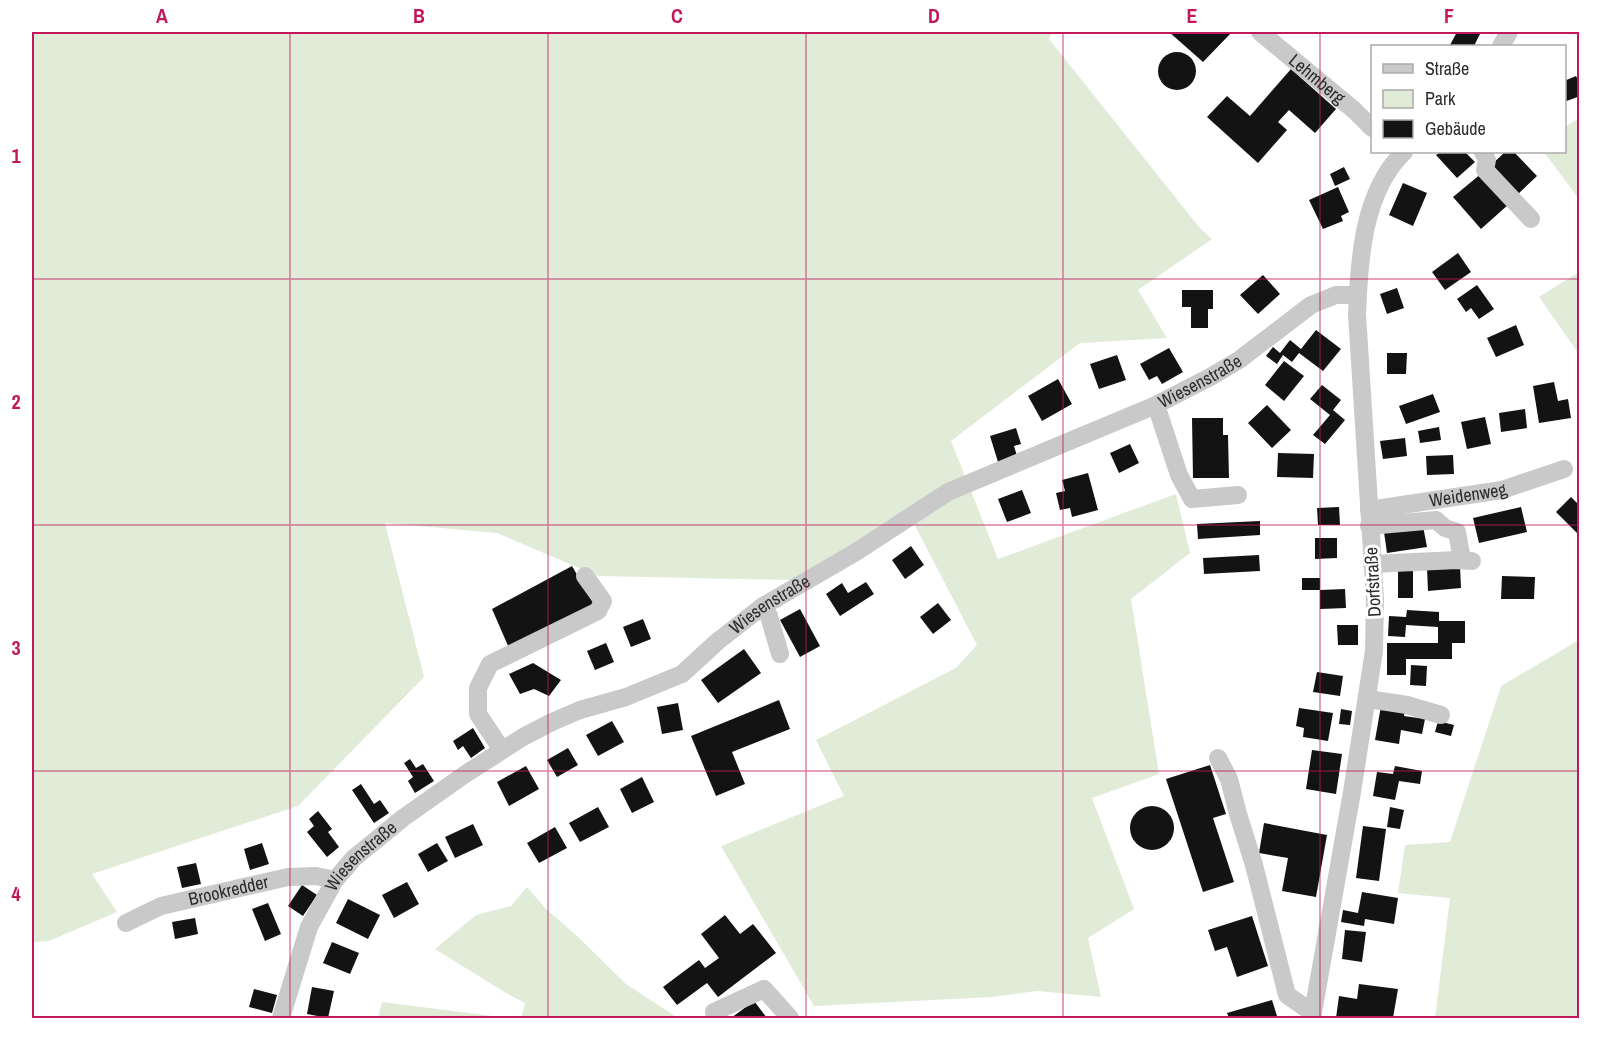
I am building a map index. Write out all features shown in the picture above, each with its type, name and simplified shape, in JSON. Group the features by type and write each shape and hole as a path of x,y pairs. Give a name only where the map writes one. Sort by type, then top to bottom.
{"street":[{"name":"Lehmberg","path":"1260,32 1354,110 1371,127"},
{"name":"Dorfstraße","path":"1313,1016 1368,699 1376,630 1358,295 1363,247 1373,206 1399,153"},
{"path":"1491,154 1485,170 1531,219"},
{"name":"Wiesenstraße","path":"280,1018 309,927 334,880 354,858 403,818 502,750 552,722 580,710 626,697 682,674 736,626 763,606 856,552 948,492 1156,405 1239,360 1311,305 1336,295 1358,295"},
{"path":"1156,405 1179,475 1192,500 1238,495"},
{"name":"Weidenweg","path":"1369,518 1502,490 1564,469"},
{"path":"1369,518 1436,520 1445,528 1458,532 1467,561 1372,564"},
{"path":"502,750 478,714 478,688 490,664 598,611 603,601 585,576"},
{"path":"763,606 769,616 780,654"},
{"path":"1368,699 1407,705 1441,715"},
{"path":"1218,758 1229,779 1254,865 1287,995 1313,1016"},
{"name":"Brookredder","path":"126,923 161,906 288,877 316,876 334,880"},
{"path":"714,1012 764,989 790,1018"}],"green space":[{"path":"32,32 1052,32 1049,39 1199,227 1212,239 1138,290 1167,338 1080,343 951,441 998,559 1176,494 1190,553 1131,599 1159,774 1092,798 1134,909 1088,938 1101,997 1037,991 992,997 814,1006 721,846 844,796 816,740 956,668 977,645 910,516 794,580 598,576 497,533 385,523 424,677 298,806 92,874 117,912 49,941 32,942"},
{"path":"1579,118 1579,199 1545,153 1566,153 1566,126"},
{"path":"1579,272 1579,354 1539,297"},
{"path":"1579,640 1579,1018 1435,1018 1450,898 1398,893 1405,845 1450,842 1501,686"},
{"path":"527,887 546,909 626,984 678,1018 521,1018 525,1003 435,949 476,915 511,906"},
{"path":"382,1002 508,1018 378,1018"}],"building":[{"path":"1169,32 1232,32 1203,62"},
{"path":"1457,32 1481,32 1474,45 1450,45"},
{"path":"1177,52 1190,58 1196,71 1190,84 1177,90 1164,84 1158,71 1164,58"},
{"path":"1291,69 1336,109 1315,133 1289,110 1278,122 1287,130 1258,163 1207,117 1227,96 1250,116"},
{"path":"1576,76 1580,84 1580,96 1566,101 1566,80"},
{"path":"1466,153 1475,162 1457,178 1436,155"},
{"path":"1504,153 1515,153 1537,176 1517,195 1489,167"},
{"path":"1344,167 1350,179 1335,186 1330,174"},
{"path":"1482,173 1509,204 1481,229 1453,197"},
{"path":"1403,183 1427,193 1413,226 1389,215"},
{"path":"1338,187 1349,212 1341,216 1343,221 1323,229 1309,200"},
{"path":"1458,253 1471,272 1445,290 1432,272"},
{"path":"1263,275 1280,294 1258,314 1240,295"},
{"path":"1477,285 1494,309 1479,319 1471,308 1466,312 1457,299"},
{"path":"1397,288 1404,308 1387,314 1380,294"},
{"path":"1182,290 1213,290 1213,309 1208,309 1208,328 1191,328 1191,307 1182,307"},
{"path":"1516,325 1524,345 1496,357 1487,338"},
{"path":"1316,330 1341,349 1323,371 1299,353 1292,362 1283,355 1277,364 1266,356 1273,347 1280,353 1290,340 1301,349"},
{"path":"1169,348 1183,372 1162,384 1157,376 1149,380 1140,364"},
{"path":"1387,353 1407,353 1406,374 1387,374"},
{"path":"1117,355 1126,380 1099,389 1090,364"},
{"path":"1284,361 1304,376 1284,401 1265,385"},
{"path":"1058,379 1072,404 1042,421 1028,396"},
{"path":"1554,382 1558,401 1568,399 1571,418 1539,423 1533,386"},
{"path":"1322,385 1341,400 1333,410 1345,420 1325,444 1313,435 1330,415 1310,399"},
{"path":"1433,394 1440,412 1406,424 1399,406"},
{"path":"1267,405 1291,430 1272,448 1248,423"},
{"path":"1525,409 1527,428 1501,432 1499,413"},
{"path":"1485,417 1491,444 1467,449 1461,422"},
{"path":"1192,418 1223,418 1223,435 1228,435 1229,478 1193,478"},
{"path":"1439,427 1441,440 1420,443 1418,431"},
{"path":"1016,428 1021,444 1014,446 1017,456 998,462 990,436"},
{"path":"1405,438 1407,456 1383,459 1380,441"},
{"path":"1130,444 1139,463 1119,473 1110,453"},
{"path":"1278,453 1314,454 1313,478 1277,477"},
{"path":"1453,455 1454,474 1427,475 1426,456"},
{"path":"1088,473 1098,510 1072,517 1070,508 1060,510 1056,493 1065,491 1062,480"},
{"path":"1022,490 1031,513 1007,522 998,499"},
{"path":"1571,497 1580,506 1580,536 1556,512"},
{"path":"1339,507 1340,525 1318,525 1317,508"},
{"path":"1521,507 1527,532 1479,543 1473,518"},
{"path":"1260,521 1260,535 1198,539 1197,524"},
{"path":"1423,526 1427,547 1387,553 1384,532"},
{"path":"1315,538 1337,538 1337,558 1315,559"},
{"path":"911,546 924,565 905,579 892,560"},
{"path":"1259,555 1260,571 1204,574 1203,558"},
{"path":"572,566 595,606 509,648 492,609"},
{"path":"1398,566 1413,566 1413,598 1398,598"},
{"path":"1460,566 1461,588 1428,591 1427,568"},
{"path":"1502,576 1535,577 1534,599 1501,599"},
{"path":"1302,578 1320,578 1320,590 1302,590"},
{"path":"866,582 874,594 840,616 826,594 842,583 848,593"},
{"path":"1345,589 1346,608 1320,609 1320,590"},
{"path":"938,603 951,620 933,634 920,617"},
{"path":"800,609 820,646 800,657 780,620"},
{"path":"1407,610 1439,612 1439,621 1465,621 1465,643 1452,643 1452,659 1406,659 1406,675 1387,675 1387,643 1438,643 1438,627 1406,625 1405,637 1388,636 1389,616 1406,617"},
{"path":"643,619 651,639 631,647 623,627"},
{"path":"1337,625 1358,625 1358,645 1338,645"},
{"path":"606,643 614,662 595,670 587,651"},
{"path":"744,649 761,673 718,703 701,680"},
{"path":"533,663 561,680 549,696 534,689 520,694 509,674"},
{"path":"1411,665 1427,666 1426,686 1410,685"},
{"path":"1317,672 1343,676 1340,696 1313,692"},
{"path":"779,700 790,729 732,752 745,784 716,796 691,736"},
{"path":"678,703 683,730 662,734 657,707"},
{"path":"1381,706 1405,710 1404,716 1425,719 1422,734 1401,730 1399,744 1375,740"},
{"path":"1299,708 1333,713 1328,741 1303,737 1304,728 1296,726"},
{"path":"1341,709 1352,711 1350,725 1339,724"},
{"path":"612,721 624,742 598,756 586,735"},
{"path":"1438,721 1454,725 1451,736 1435,732"},
{"path":"473,728 485,748 471,758 463,746 458,750 453,741"},
{"path":"568,748 578,765 557,777 547,760"},
{"path":"1312,750 1342,754 1336,794 1306,789"},
{"path":"410,759 416,768 423,764 434,781 415,793 408,781 413,777 404,763"},
{"path":"1210,765 1226,814 1213,818 1234,882 1203,892 1166,779"},
{"path":"526,766 539,789 509,806 497,782"},
{"path":"1395,766 1422,771 1420,784 1399,781 1395,800 1373,796 1377,772 1393,774"},
{"path":"642,777 654,802 632,813 620,789"},
{"path":"361,784 374,804 380,800 389,813 374,823 352,790"},
{"path":"1152,806 1167,813 1174,828 1167,843 1152,850 1137,843 1130,828 1137,813"},
{"path":"598,807 609,827 580,842 569,823"},
{"path":"1390,807 1404,810 1400,829 1387,827"},
{"path":"318,811 332,829 328,832 339,847 327,857 307,832 314,826 309,819"},
{"path":"1264,823 1327,835 1316,897 1282,891 1288,858 1259,853"},
{"path":"473,824 483,845 455,858 445,837"},
{"path":"1363,826 1386,829 1379,881 1356,878"},
{"path":"555,827 567,848 539,863 527,843"},
{"path":"262,843 269,864 250,870 244,849"},
{"path":"437,843 448,861 428,872 418,854"},
{"path":"196,863 201,884 182,888 177,867"},
{"path":"407,882 419,904 394,918 382,895"},
{"path":"302,885 317,895 303,916 288,906"},
{"path":"1362,892 1398,898 1394,924 1365,919 1364,926 1341,922 1343,910 1358,913"},
{"path":"348,899 380,915 368,939 336,923"},
{"path":"268,903 281,934 265,941 252,909"},
{"path":"725,915 740,934 753,924 776,953 718,997 707,983 677,1005 663,987 699,960 705,968 719,958 701,934"},
{"path":"1252,916 1268,966 1237,977 1227,947 1215,951 1208,930"},
{"path":"195,918 198,934 175,939 172,922"},
{"path":"1345,930 1366,932 1362,962 1342,959"},
{"path":"332,942 359,953 350,974 323,963"},
{"path":"1359,984 1398,989 1393,1018 1336,1018 1339,996 1357,999"},
{"path":"312,987 334,991 328,1018 307,1014"},
{"path":"254,989 277,995 272,1013 249,1007"},
{"path":"1272,1000 1277,1016 1229,1018 1227,1013"},
{"path":"754,1001 767,1018 731,1018"}]}
